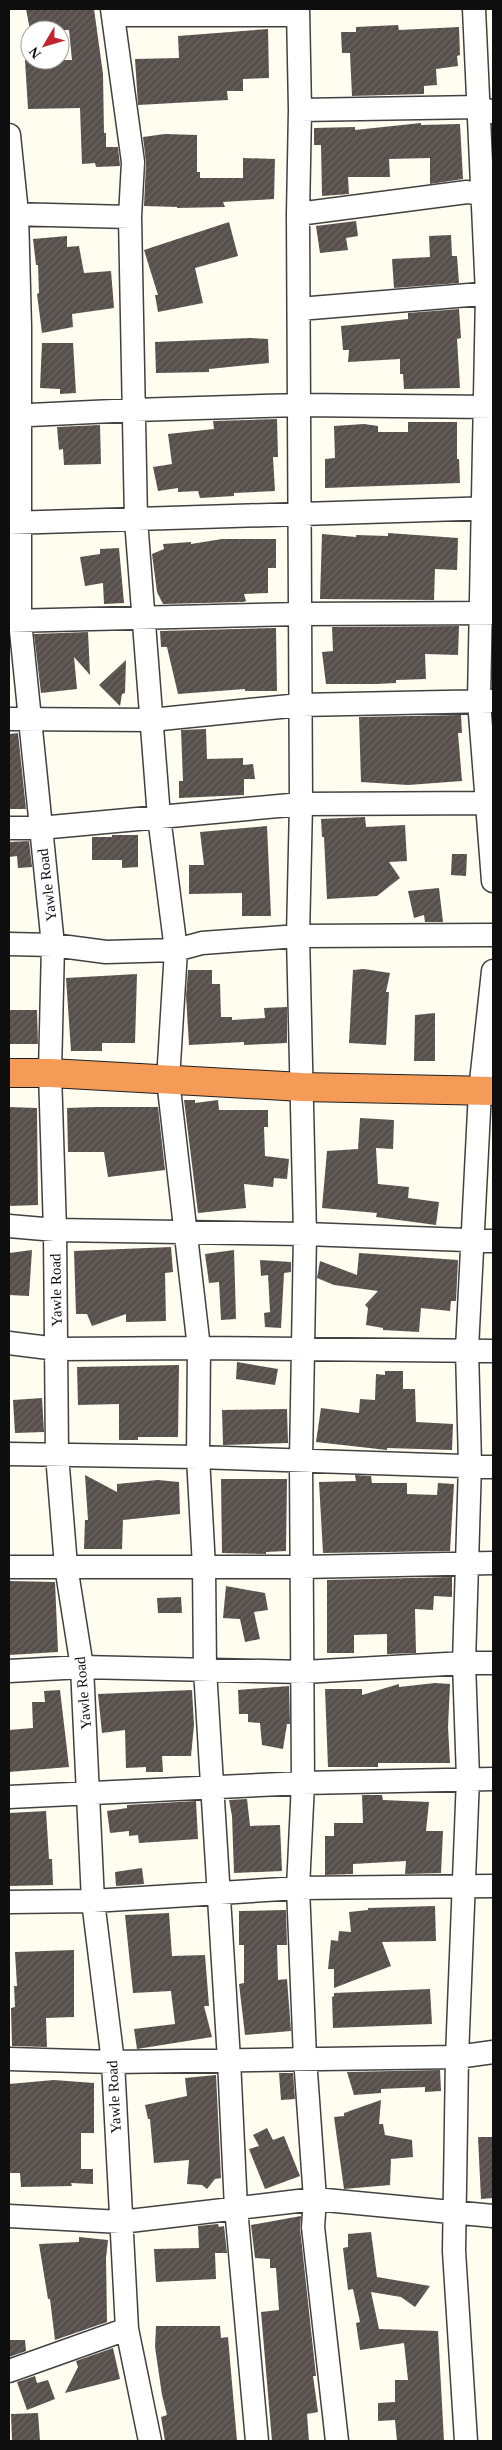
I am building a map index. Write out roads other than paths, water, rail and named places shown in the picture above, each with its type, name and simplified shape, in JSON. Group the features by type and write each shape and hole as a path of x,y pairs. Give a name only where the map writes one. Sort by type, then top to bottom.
{"highway":[{"path":"9,1073 50,1073 302,1087 487,1091"}],"street":[{"path":"257,2441 236,2208 229,2060 205,1670 204,1567 198,1457 199,1348 184,1232 168,1080 176,950 159,817 136,520 130,217 133,162 113,12 298,12 300,110 298,514 301,804 298,936 305,1234 301,1461 304,1672 303,1783 298,1888 305,2058 315,2199 313,2227 337,2441"},
{"path":"481,12 486,110 490,294 486,701 493,881"},
{"path":"300,110 486,110"},
{"name":"Yawle Road","path":"9,135 13,214 14,621 20,718 40,828 54,945 50,1073 55,1230 58,1455 66,1566 82,1667 90,1794 93,1901 113,2062 126,2329 150,2441"},
{"path":"298,214 467,192 488,196"},
{"path":"13,214 130,217"},
{"path":"299,309 490,294"},
{"path":"14,416 299,405 489,407"},
{"path":"14,523 488,508"},
{"path":"14,621 300,614 487,614"},
{"path":"20,718 151,720 300,705 486,701"},
{"path":"9,828 40,828 301,804 491,803"},
{"path":"9,944 54,945 106,952 176,950 202,943 298,936 493,935"},
{"path":"466,2441 454,2251 457,2057 468,1778 464,1663 470,1464 467,1349 483,1241 487,1091 493,970"},
{"path":"9,1226 55,1230 305,1234 483,1241"},
{"path":"9,1343 57,1349 467,1349 493,1351"},
{"path":"9,1454 470,1464 493,1467"},
{"path":"9,1567 303,1567 493,1563"},
{"path":"9,1672 82,1667 304,1672 493,1663"},
{"path":"9,1797 303,1783 468,1778 493,1779"},
{"path":"9,1902 93,1901 298,1888 464,1888 493,1886"},
{"path":"9,2059 113,2062 457,2057 493,2052"},
{"path":"9,2216 121,2222 315,2199 493,2216"},
{"path":"9,2371 126,2329"}]}
